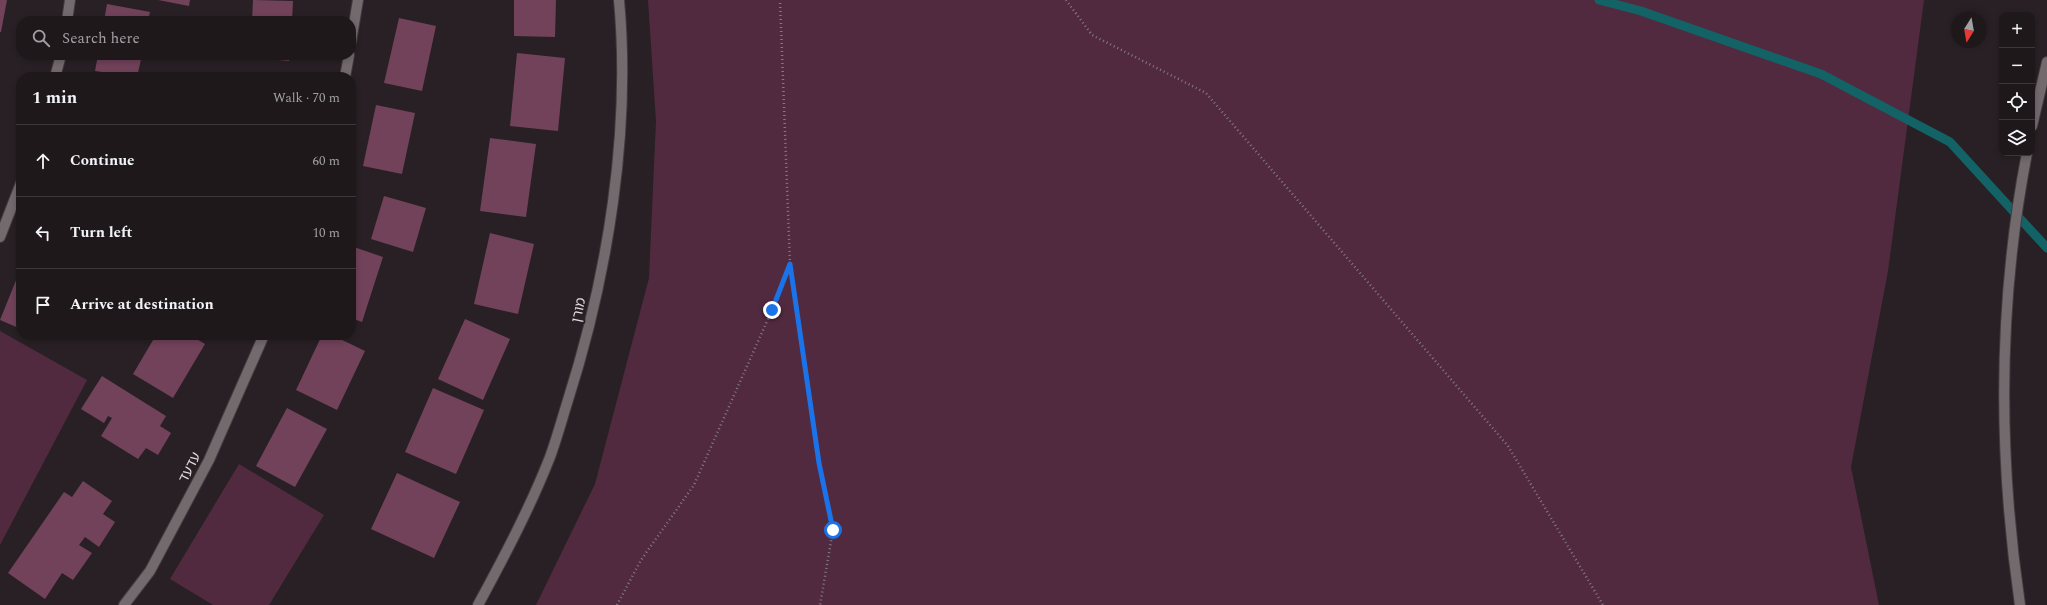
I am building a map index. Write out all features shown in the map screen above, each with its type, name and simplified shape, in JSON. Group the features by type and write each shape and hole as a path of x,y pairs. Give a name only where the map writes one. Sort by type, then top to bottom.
{"street":[{"path":"68,16 70,0"},
{"path":"355,16 358,0"},
{"name":"מורן","path":"478,605 507,551 550,457 584,351 606,246 619,152 623,39 619,0"},
{"path":"56,72 60,60"},
{"path":"346,72 348,60"},
{"path":"2033,120 2047,62"},
{"path":"2020,605 2008,502 2003,429 2003,363 2007,293 2027,156"},
{"path":"0,237 16,196"},
{"name":"עדעד","path":"124,605 150,571 209,460 262,340"}],"path":[{"path":"780,0 790,264 819,463 833,530 820,605"},
{"path":"1066,0 1092,35 1206,93 1508,446 1603,605"},
{"path":"617,605 641,560 694,485 772,310 790,264"}],"shaded area":[{"path":"648,0 1924,0 1888,271 1851,467 1879,605 536,605 595,484 649,278 656,121"},
{"path":"0,331 87,380 0,545"},
{"path":"239,464 324,515 269,605 213,605 170,579"}],"building":[{"path":"0,0 7,0 1,32 0,32"},
{"path":"158,0 190,0 189,6"},
{"path":"253,0 293,1 292,16 252,16"},
{"path":"514,0 556,0 555,37 514,36"},
{"path":"107,4 150,12 149,16 105,16"},
{"path":"399,18 436,26 422,91 384,83"},
{"path":"517,53 565,58 558,131 510,126"},
{"path":"97,60 141,60 138,72 95,71"},
{"path":"376,105 415,113 402,174 363,166"},
{"path":"490,138 536,144 526,217 480,211"},
{"path":"384,196 426,208 413,252 371,239"},
{"path":"490,233 534,244 518,314 474,304"},
{"path":"356,248 383,257 362,322 356,320"},
{"path":"16,280 16,327 0,320"},
{"path":"465,319 510,339 483,400 438,379"},
{"path":"153,340 198,340 205,344 173,398 133,374"},
{"path":"320,340 342,340 365,351 337,410 296,390"},
{"path":"102,376 166,416 160,426 171,433 158,455 146,448 138,459 101,436 112,418 108,416 104,423 81,409"},
{"path":"433,388 484,410 456,474 405,452"},
{"path":"287,408 327,429 295,487 256,466"},
{"path":"397,473 460,502 434,558 371,529"},
{"path":"83,481 112,501 103,514 115,522 99,547 85,537 79,545 92,553 73,580 62,573 45,599 8,573 64,492 72,497"}],"waterway":[{"path":"1599,0 1641,11 1821,74 1950,142 2047,248"}],"route":[{"path":"772,310 790,264 819,463 833,530"}]}
